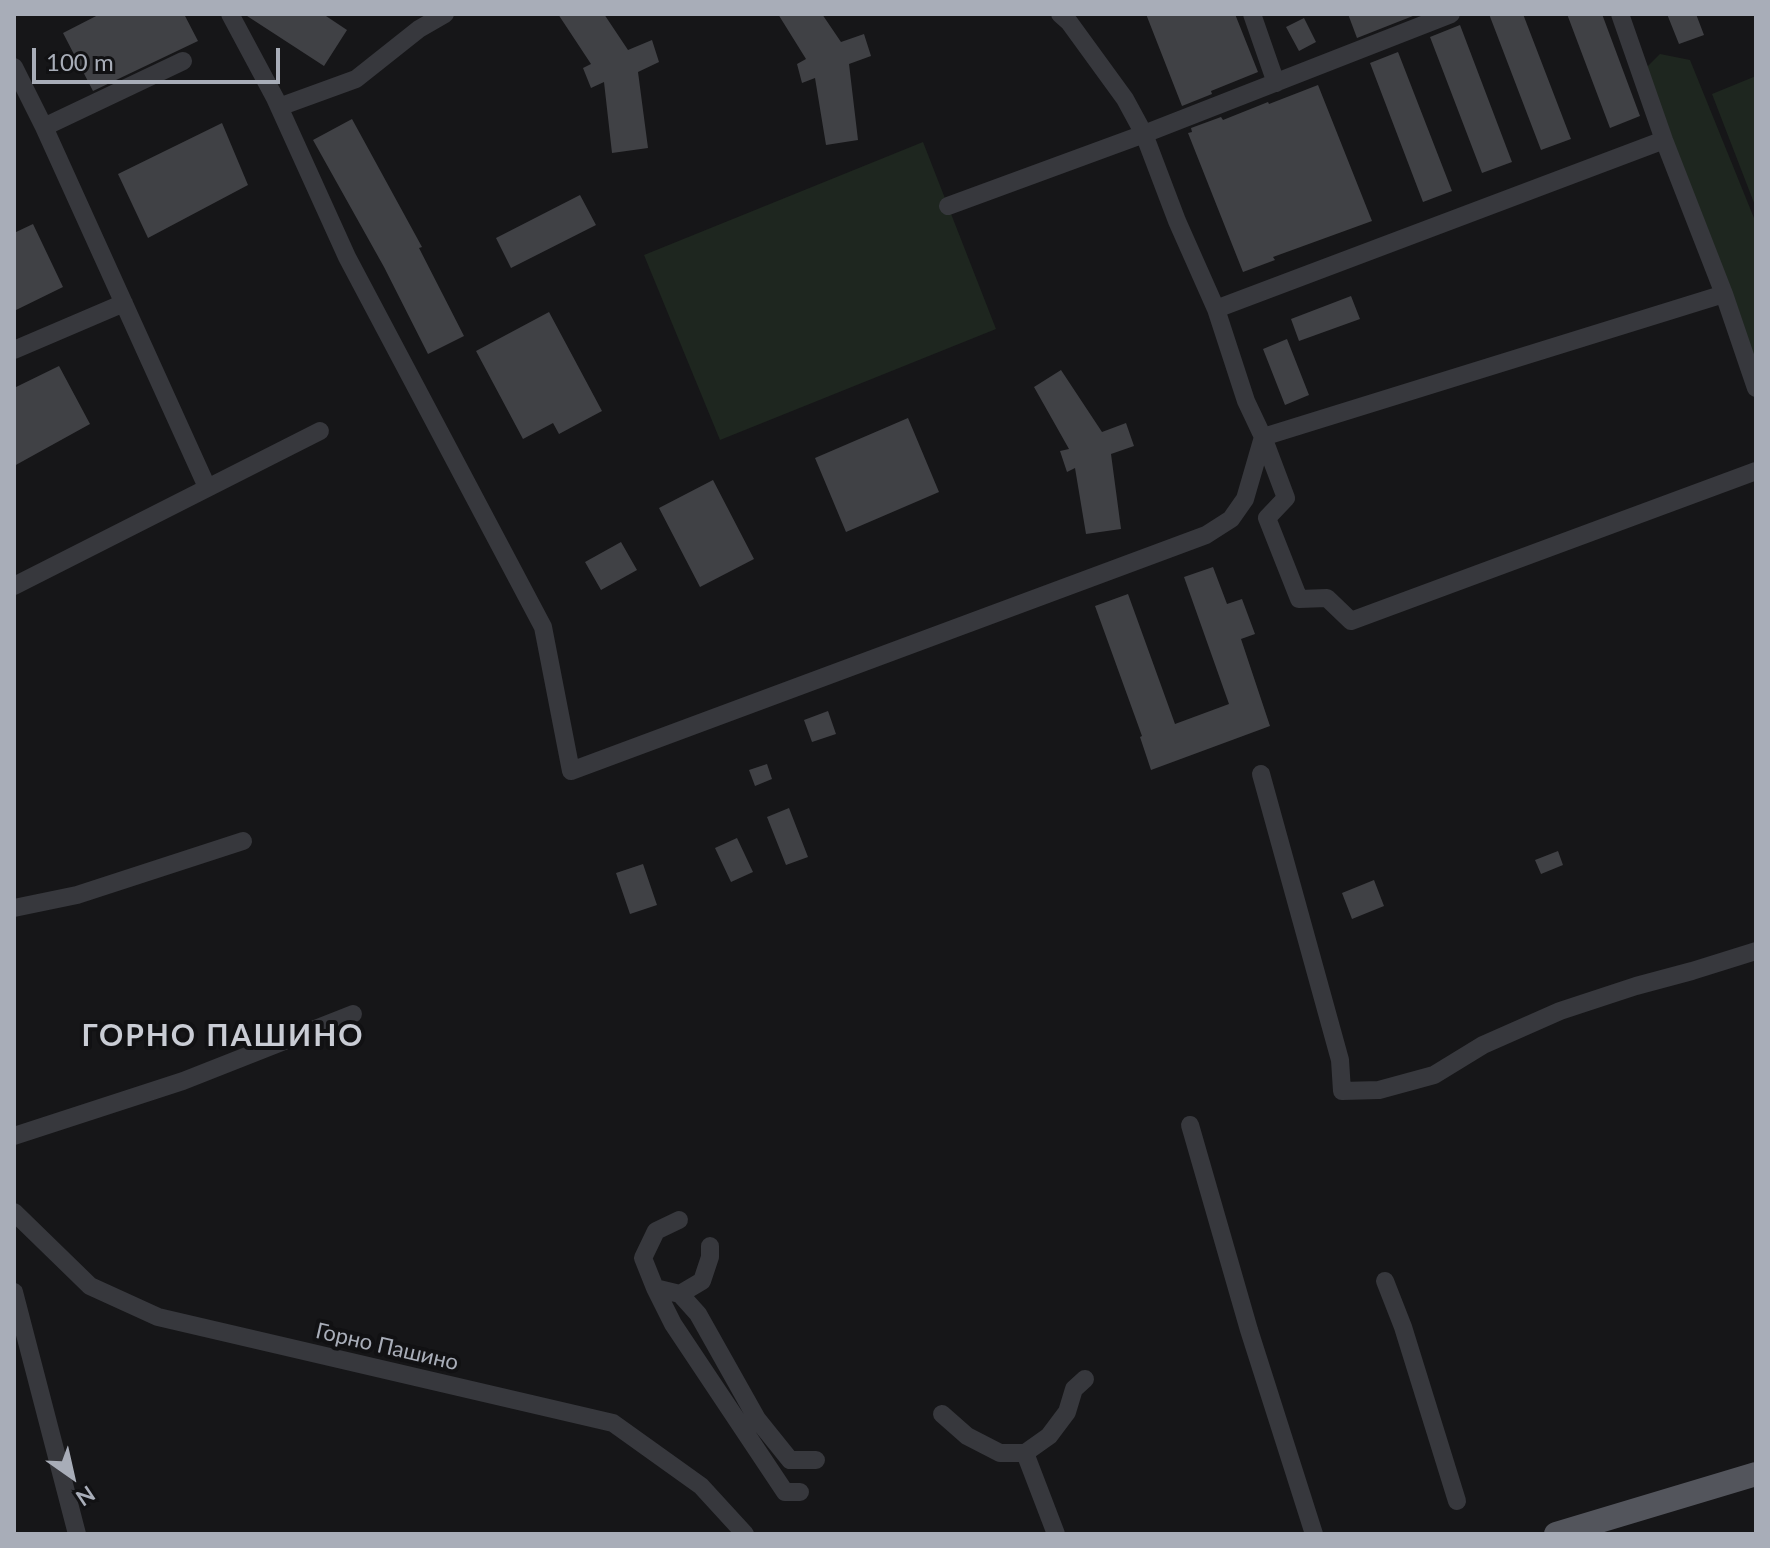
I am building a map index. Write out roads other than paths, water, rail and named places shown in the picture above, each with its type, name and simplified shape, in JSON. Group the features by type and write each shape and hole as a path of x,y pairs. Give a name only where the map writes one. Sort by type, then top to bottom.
{"main road":[{"path":"1556,1534 1756,1474"}],"street":[{"path":"230,14 279,107 347,257 543,627 571,771 1206,535 1231,519 1245,499 1263,437"},
{"path":"279,107 356,79 419,29 445,14"},
{"path":"1060,14 1118,89 1144,134 1177,221 1216,309 1246,401 1286,498 1267,518 1299,599 1327,598 1351,621 1756,471"},
{"path":"1252,14 1276,83"},
{"path":"948,206 1144,134 1451,14"},
{"path":"1620,14 1756,388"},
{"path":"44,127 183,61"},
{"path":"14,67 207,487"},
{"path":"1216,309 1664,140"},
{"path":"1263,437 1724,294"},
{"path":"14,350 124,303"},
{"path":"14,586 320,431"},
{"path":"1261,774 1340,1060 1342,1091 1379,1090 1434,1075 1483,1045 1560,1011 1756,951"},
{"path":"14,908 77,895 243,841"},
{"path":"14,1136 183,1081 353,1014"},
{"path":"1190,1125 1249,1330 1314,1534"},
{"name":"Горно Пашино","path":"14,1212 90,1286 158,1317 613,1423 701,1486 745,1534"},
{"path":"679,1220 656,1231 643,1258 655,1288 673,1324 785,1492 800,1492"},
{"path":"680,1294 702,1281 710,1257 710,1246"},
{"path":"1385,1281 1403,1327 1457,1501"},
{"path":"655,1288 680,1294 698,1314 757,1419 790,1460 816,1460"},
{"path":"14,1292 77,1534"},
{"path":"942,1414 967,1436 1000,1453 1025,1453 1049,1436 1067,1412 1074,1389 1085,1379"},
{"path":"1025,1453 1056,1534"}],"district":[{"name":"ГОРНО ПАШИНО","path":"223,1036"}]}
